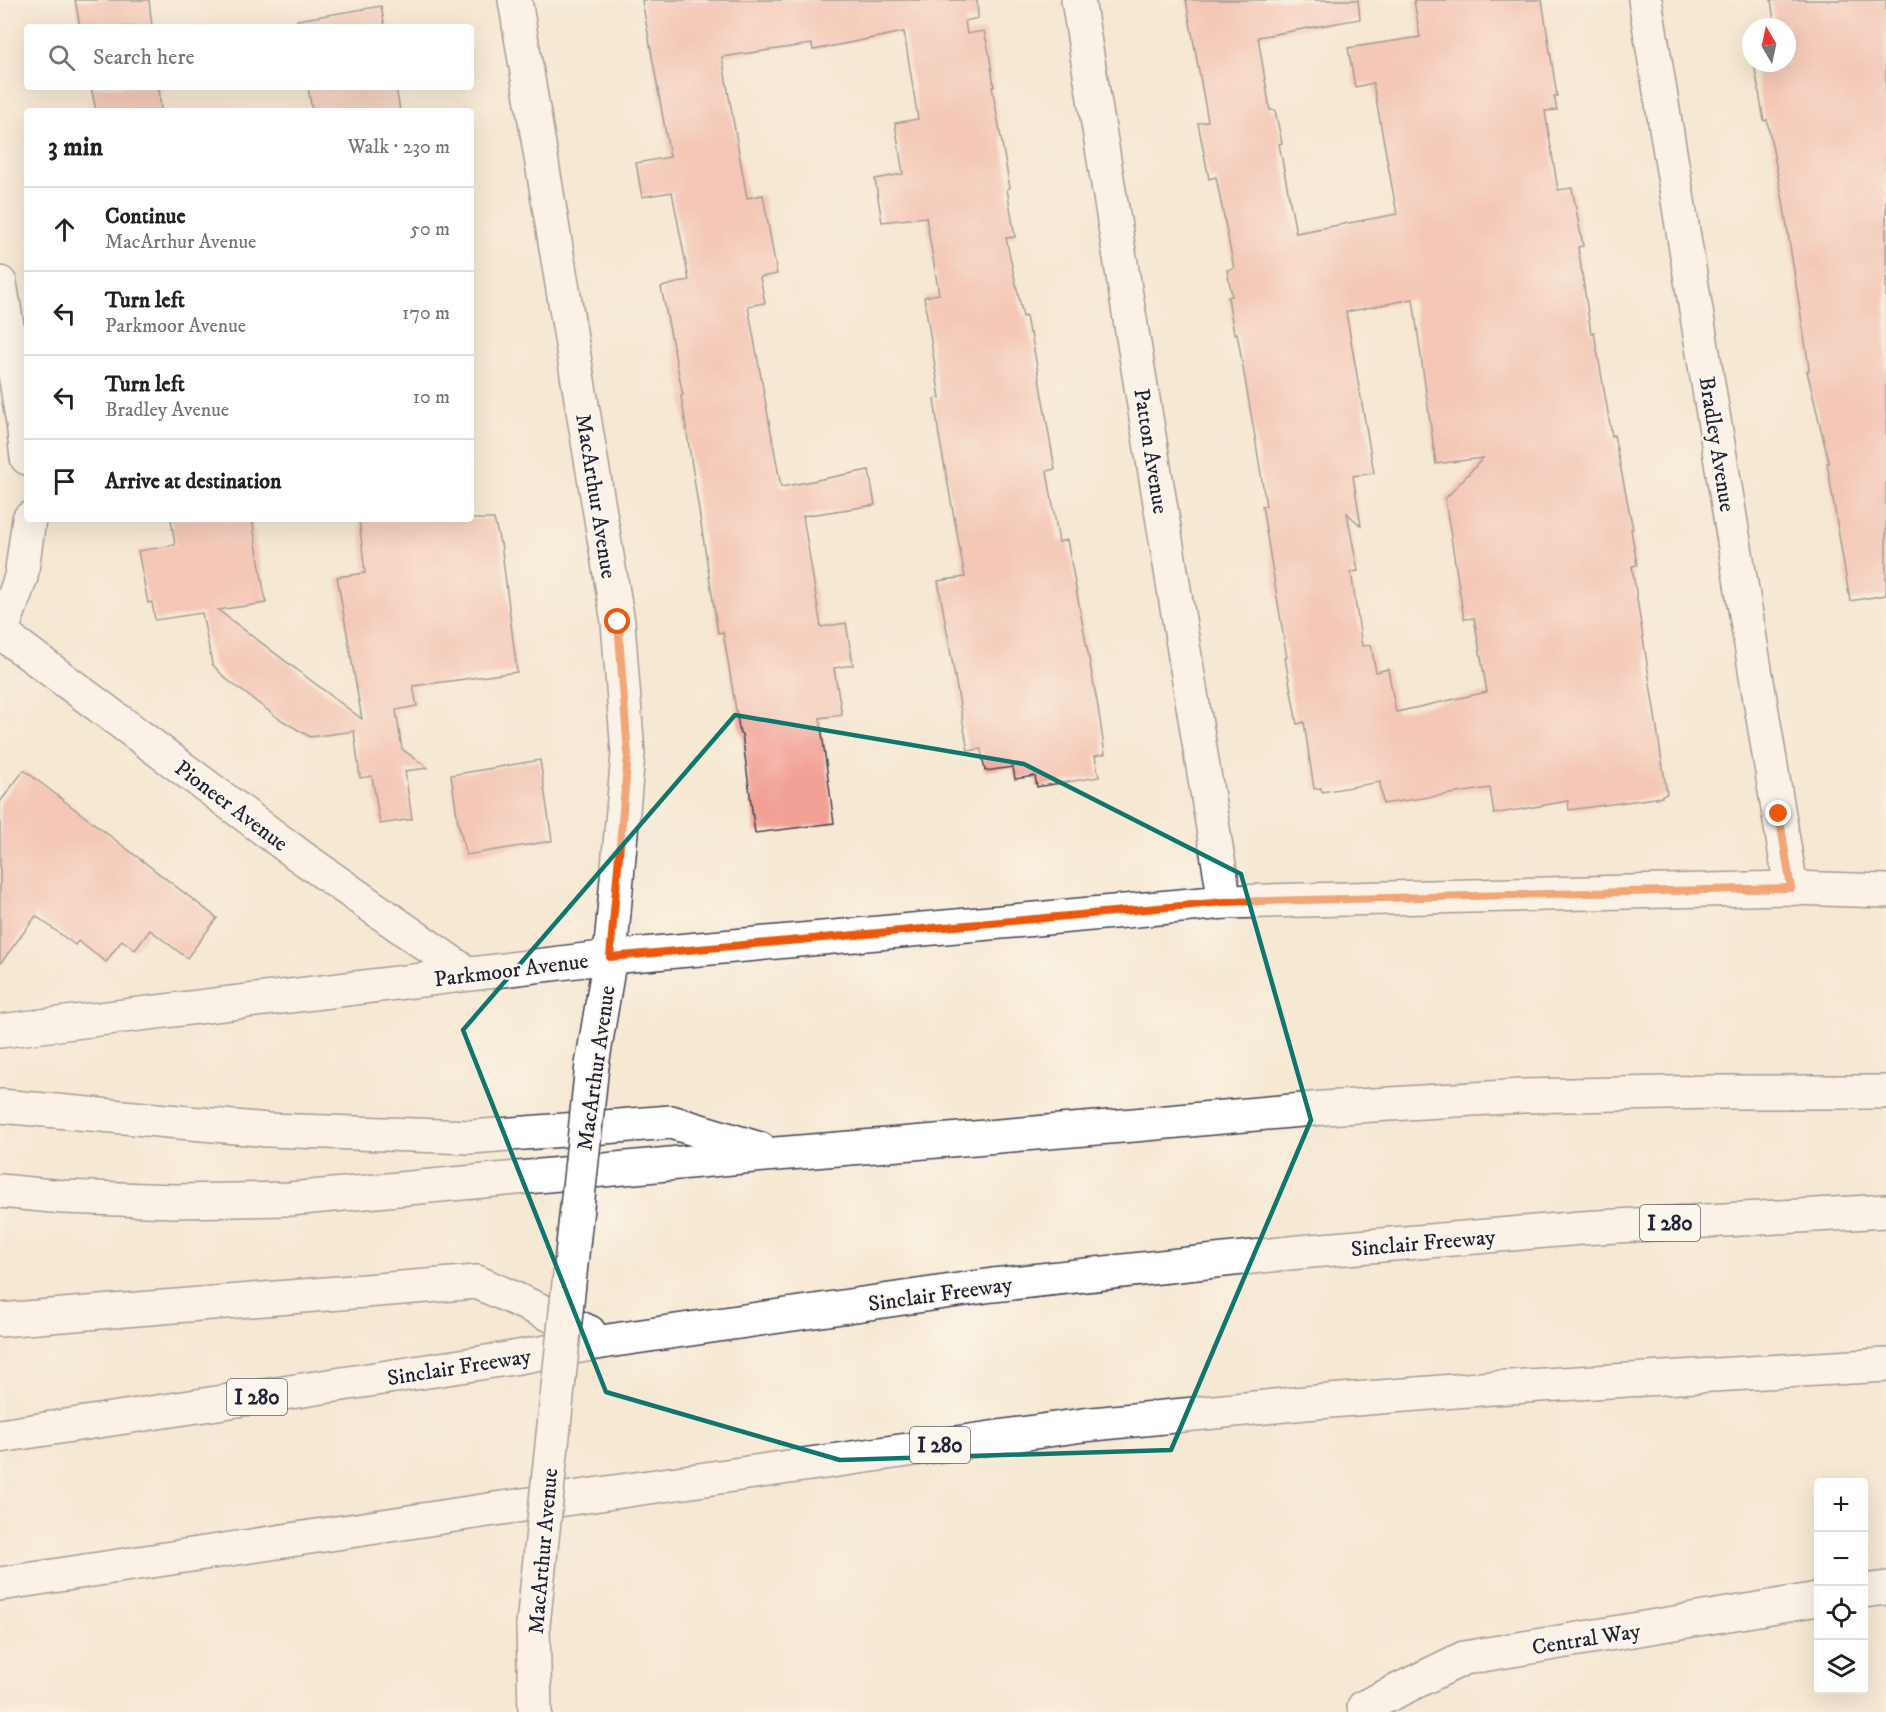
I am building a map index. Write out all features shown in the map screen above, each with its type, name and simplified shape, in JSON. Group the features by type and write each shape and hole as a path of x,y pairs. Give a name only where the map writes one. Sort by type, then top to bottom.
{"main road":[{"name":"MacArthur Avenue","path":"515,0 618,622 628,754 610,957 592,1065 533,1625 535,1712"},
{"name":"Patton Avenue","path":"1078,0 1225,902"},
{"name":"Bradley Avenue","path":"1645,0 1791,888"},
{"path":"0,283 24,432"},
{"path":"1,632 21,577 29,522"},
{"name":"Pioneer Avenue","path":"1,632 300,856 468,974"},
{"name":"Parkmoor Avenue","path":"0,1031 610,957 1225,902 1791,888 1886,891"},
{"path":"0,1191 63,1197 174,1201 290,1199 776,1154 1324,1108 1511,1097 1704,1092 1886,1092"},
{"path":"0,1106 268,1130 471,1137 671,1122 776,1154"},
{"name":"Sinclair Freeway","path":"0,1436 513,1358 608,1341 993,1285 1299,1252 1581,1228 1886,1211"},
{"path":"0,1320 477,1282 608,1341"},
{"name":"I 280","path":"0,1584 590,1495 1083,1425 1305,1403 1492,1388 1886,1365"},
{"path":"1868,1591 1886,1588"},
{"name":"Central Way","path":"1364,1707 1464,1658 1814,1600"}],"highlighted area":[{"path":"735,715 1024,764 1241,874 1311,1120 1171,1450 840,1460 606,1392 463,1030"}],"building":[{"path":"75,0 149,0 152,24 79,24"},
{"path":"642,0 977,0 978,18 965,21 967,34 984,31 989,52 994,87 992,87 1010,188 1007,189 1015,237 1006,238 1023,317 1026,316 1029,333 1031,333 1055,469 1047,471 1059,542 1067,540 1098,707 1105,754 1095,756 1099,777 1037,787 1035,776 1015,779 1013,767 985,771 981,749 968,751 938,581 965,577 939,436 934,399 940,398 924,297 939,294 926,217 882,222 875,179 903,174 895,123 918,119 904,32 813,50 812,44 722,57 747,198 763,195 777,274 760,277 765,303 748,306 781,487 869,470 875,505 803,516 821,627 846,623 853,665 834,668 842,715 820,718 834,823 755,833 742,734 740,734 723,632 718,633 681,395 683,395 661,287 689,280 672,192 642,197 636,163 670,157"},
{"path":"1186,0 1358,0 1360,19 1258,37 1270,110 1275,110 1282,143 1279,144 1296,233 1397,214 1373,83 1355,87 1348,48 1420,37 1414,0 1542,0 1557,96 1554,96 1557,110 1545,111 1558,190 1572,188 1583,246 1578,247 1591,333 1594,332 1612,436 1614,435 1633,529 1631,529 1637,565 1632,566 1667,794 1662,797 1569,810 1568,801 1494,814 1490,788 1383,804 1380,782 1322,792 1321,788 1314,789 1304,722 1297,724 1285,658 1287,658 1262,506 1266,506 1237,333 1234,334 1228,297 1232,296 1227,270 1234,268 1216,177 1209,179 1198,123 1208,121","holes":["1413,299 1436,464 1483,458 1445,499 1464,619 1474,618 1487,692 1396,712 1388,669 1376,672 1371,645 1362,646 1351,572 1358,571 1347,513 1361,526 1353,476 1374,473 1346,312"]},
{"path":"1771,0 1886,0 1886,595 1850,601 1827,463 1829,463 1807,371 1809,370 1808,361 1783,201 1767,120 1764,121 1756,72 1796,72 1796,18 1774,18"},
{"path":"381,6 384,24 298,24 297,20"},
{"path":"92,90 159,90 161,108 95,108"},
{"path":"308,90 396,90 400,108 312,108"},
{"path":"474,519 494,519 501,543 517,672 413,686 417,706 396,710 402,749 428,768 405,771 412,819 380,824 372,776 360,778 354,731 310,737 278,718 225,678 212,664 202,613 155,620 152,602 148,603 138,551 175,545 171,522 252,522 266,603 218,610 362,719 337,577 365,573 359,522 474,522"},
{"path":"540,760 552,841 466,855 451,775"},
{"path":"24,770 217,918 187,958 150,930 135,950 122,940 106,962 78,941 75,945 36,916 0,964 0,802"}],"route":[{"path":"618,622 628,754 610,957 1225,902 1791,888 1779,814"}]}
